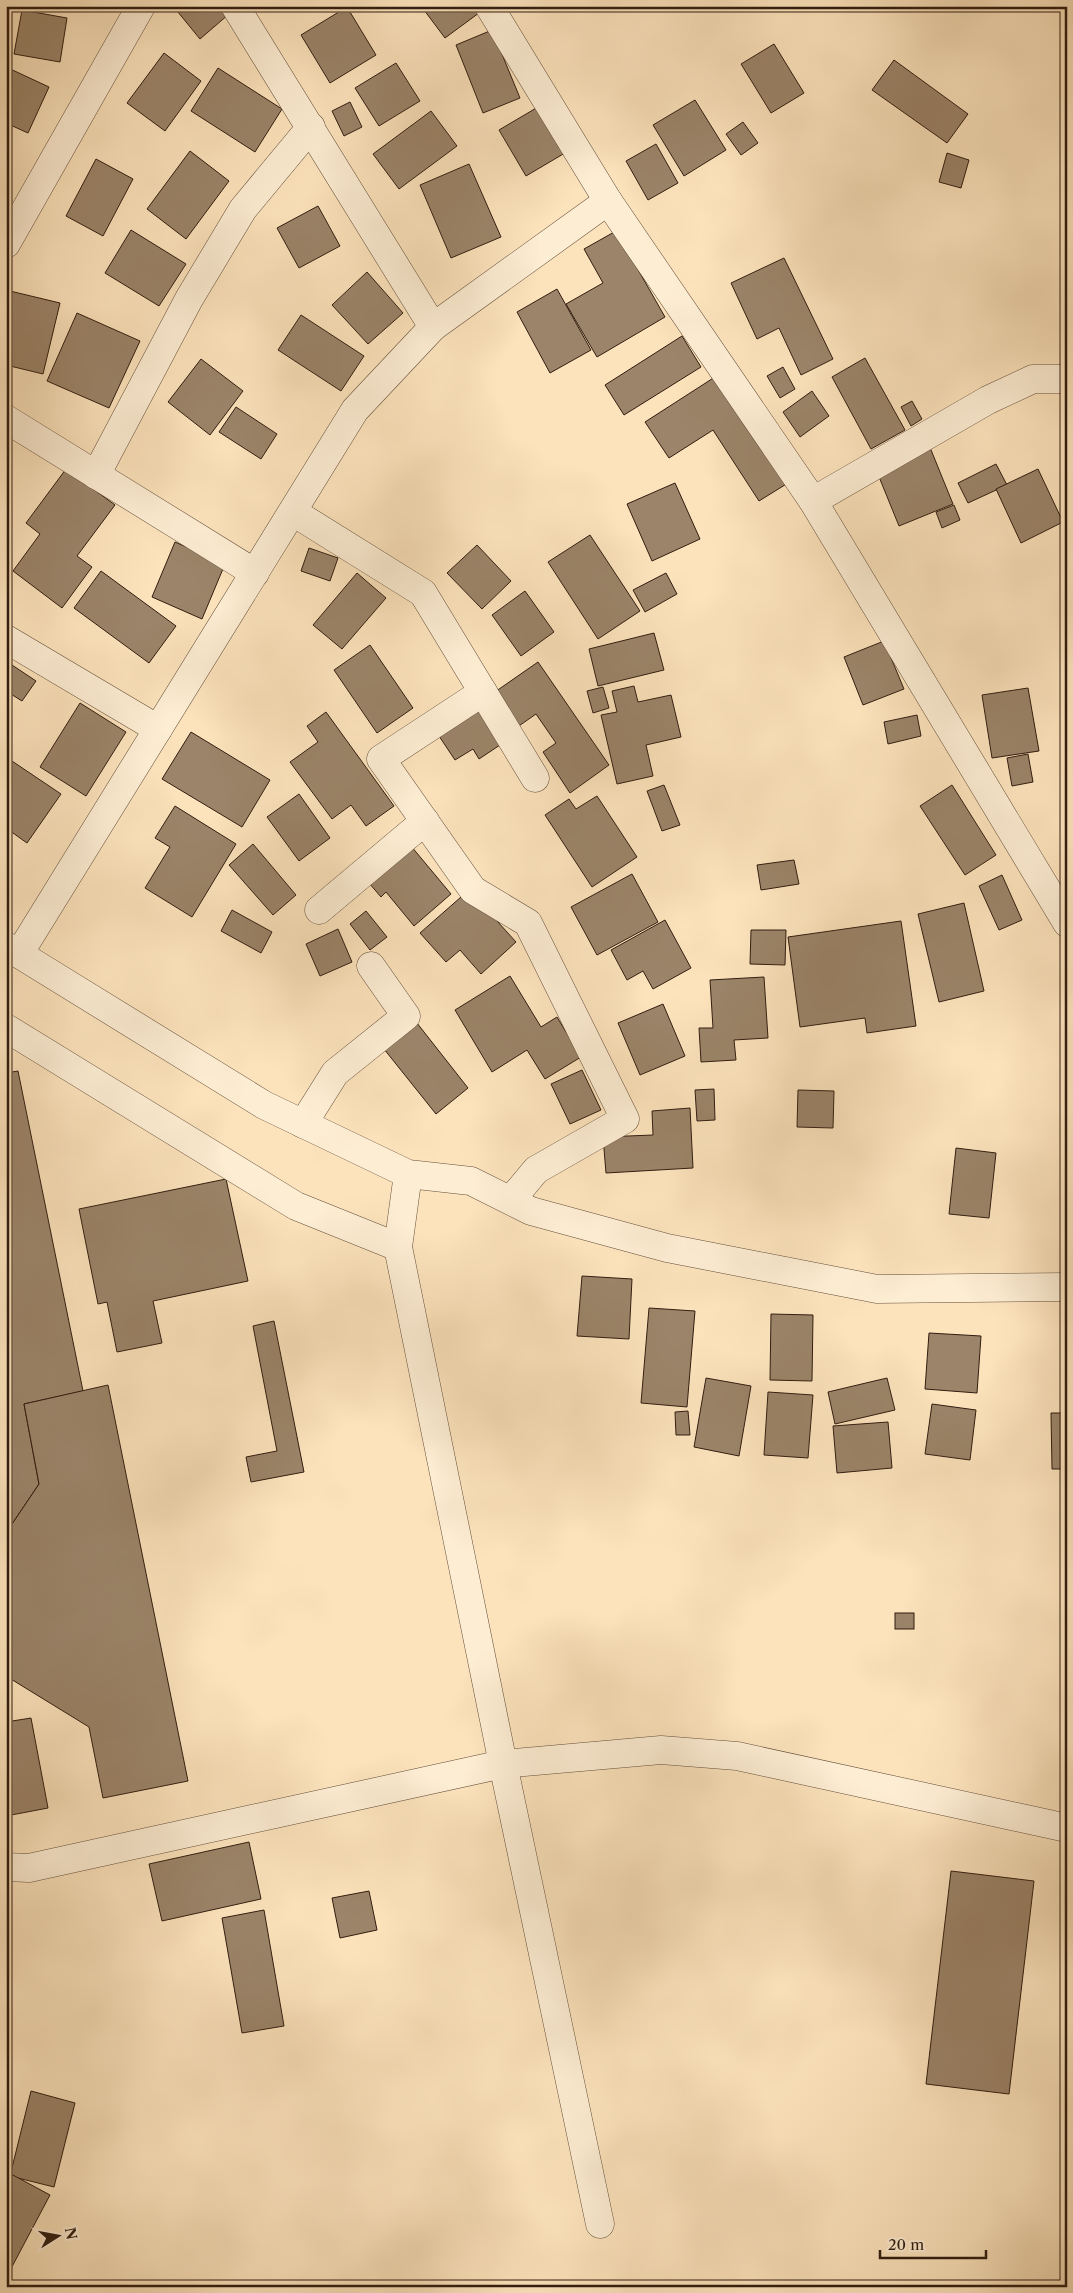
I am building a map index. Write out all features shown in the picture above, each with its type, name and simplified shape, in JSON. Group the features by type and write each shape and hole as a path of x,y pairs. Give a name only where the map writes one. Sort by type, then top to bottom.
{"street":[{"path":"6,244 141,6"},
{"path":"235,6 433,327"},
{"path":"489,6 608,200 814,501 1067,923"},
{"path":"96,475 190,299 243,210 311,127"},
{"path":"608,200 433,327 355,410 158,729 12,950 264,1105 408,1174 471,1181 531,1211 667,1248 877,1289 1067,1287"},
{"path":"814,501 988,400 1033,379 1067,378"},
{"path":"6,418 256,573"},
{"path":"292,512 423,593 535,778"},
{"path":"6,639 158,729"},
{"path":"483,692 381,760 473,890 528,923 625,1120 536,1170 511,1200"},
{"path":"319,910 425,821"},
{"path":"303,1124 334,1073 406,1016 370,966"},
{"path":"6,1028 296,1206 398,1247"},
{"path":"408,1174 398,1247 503,1764 600,2224"},
{"path":"6,1867 28,1868 503,1764 661,1750 737,1756 1067,1828"}],"building":[{"path":"6,6 12,6 8,20 6,19"},
{"path":"173,6 223,6 229,14 200,39"},
{"path":"421,6 481,6 483,10 445,38"},
{"path":"347,7 376,55 330,83 301,35"},
{"path":"22,10 67,18 60,62 14,54"},
{"path":"492,30 520,98 483,113 456,45"},
{"path":"774,44 804,93 771,113 741,64"},
{"path":"164,53 201,81 165,131 127,103"},
{"path":"894,60 968,114 947,143 872,90"},
{"path":"396,63 420,101 379,126 355,88"},
{"path":"6,67 49,87 28,133 6,123"},
{"path":"218,68 282,109 255,152 191,111"},
{"path":"695,100 726,150 684,176 653,125"},
{"path":"350,102 362,127 344,136 332,111"},
{"path":"543,104 570,150 526,176 499,130"},
{"path":"431,111 457,146 399,189 373,154"},
{"path":"743,122 758,143 741,155 726,134"},
{"path":"656,144 678,183 648,200 626,161"},
{"path":"190,151 229,181 186,239 147,209"},
{"path":"947,153 969,160 961,188 939,182"},
{"path":"96,159 133,179 103,236 66,216"},
{"path":"469,164 501,237 451,258 420,185"},
{"path":"318,206 340,246 299,268 277,228"},
{"path":"131,230 186,264 159,306 105,273"},
{"path":"616,231 665,317 597,357 566,304 603,283 584,249"},
{"path":"784,258 833,359 801,375 779,328 757,339 731,283"},
{"path":"367,272 403,313 368,344 332,305"},
{"path":"557,289 591,350 550,373 517,312"},
{"path":"10,291 60,303 43,374 6,365 6,306"},
{"path":"77,313 140,341 109,408 47,381"},
{"path":"301,315 364,356 341,391 278,350"},
{"path":"682,336 701,367 624,415 605,385"},
{"path":"865,358 905,430 871,449 832,377"},
{"path":"201,359 243,391 210,435 168,402"},
{"path":"783,367 795,389 780,398 767,376"},
{"path":"718,375 788,483 759,501 713,430 669,458 645,422"},
{"path":"812,391 829,416 800,437 783,412"},
{"path":"912,401 922,419 911,426 901,407"},
{"path":"236,407 277,434 261,459 219,432"},
{"path":"929,445 953,504 899,526 875,467"},
{"path":"996,464 1007,485 968,503 958,483"},
{"path":"66,469 115,505 77,556 92,567 62,608 13,571 40,534 26,523"},
{"path":"1038,469 1063,522 1021,543 996,489"},
{"path":"675,483 700,539 652,561 627,504"},
{"path":"954,505 960,520 942,528 936,512"},
{"path":"590,535 640,611 598,639 548,562"},
{"path":"175,542 225,564 202,619 152,597"},
{"path":"477,545 511,581 482,609 447,573"},
{"path":"309,548 338,558 330,581 301,571"},
{"path":"101,571 176,626 149,663 74,608"},
{"path":"357,573 386,598 342,649 313,625"},
{"path":"666,573 677,594 645,612 633,590"},
{"path":"525,591 554,632 521,656 492,615"},
{"path":"654,633 664,670 598,686 589,649"},
{"path":"884,641 904,689 863,705 844,657"},
{"path":"370,645 413,708 377,733 334,670"},
{"path":"6,661 36,681 22,701 6,691"},
{"path":"538,662 609,765 570,793 543,752 556,743 536,714 516,728 492,694"},
{"path":"634,686 638,702 671,695 681,737 646,745 653,776 617,784 601,715 617,712 612,691"},
{"path":"603,687 609,708 593,713 587,691"},
{"path":"1028,688 1039,751 992,758 982,695"},
{"path":"80,703 126,732 86,796 40,767"},
{"path":"477,705 503,743 479,759 473,749 455,760 437,733"},
{"path":"326,712 394,806 366,826 351,805 332,819 290,762 318,742 307,726"},
{"path":"917,715 921,736 888,744 884,722"},
{"path":"191,732 270,780 242,827 162,779"},
{"path":"1028,754 1033,782 1012,786 1007,758"},
{"path":"6,757 61,794 27,843 6,828"},
{"path":"664,785 680,825 662,831 647,791"},
{"path":"952,785 996,855 965,875 920,806"},
{"path":"299,794 330,838 299,861 267,817"},
{"path":"597,796 637,857 592,887 545,815 569,799 576,809"},
{"path":"175,806 236,844 192,917 145,888 170,847 155,838"},
{"path":"406,840 451,894 414,926 386,892 381,897 363,876"},
{"path":"253,844 296,895 273,915 229,865"},
{"path":"794,860 799,884 761,890 757,865"},
{"path":"632,874 658,922 597,955 571,907"},
{"path":"1002,875 1022,920 999,930 979,886"},
{"path":"469,890 516,942 481,974 460,950 446,962 420,933"},
{"path":"964,903 984,991 939,1002 918,914"},
{"path":"232,910 272,932 261,953 221,931"},
{"path":"366,911 387,937 370,950 350,924"},
{"path":"665,920 691,968 653,989 643,971 627,980 611,950"},
{"path":"901,921 916,1026 867,1033 865,1018 800,1027 788,937"},
{"path":"338,929 352,962 320,976 306,944"},
{"path":"751,930 786,930 785,965 750,964"},
{"path":"510,976 541,1027 557,1017 581,1057 545,1079 527,1050 492,1072 455,1010"},
{"path":"764,977 768,1038 734,1040 736,1060 701,1062 699,1028 713,1028 710,980"},
{"path":"663,1004 685,1056 640,1075 618,1023"},
{"path":"413,1018 468,1088 436,1114 380,1044"},
{"path":"582,1070 601,1110 570,1124 551,1084"},
{"path":"18,1071 83,1391 24,1404 39,1484 6,1533 6,1073"},
{"path":"714,1089 715,1120 697,1121 695,1090"},
{"path":"798,1090 834,1091 833,1128 797,1127"},
{"path":"690,1108 693,1168 606,1173 603,1137 653,1135 652,1111"},
{"path":"956,1148 996,1153 989,1218 949,1214"},
{"path":"226,1179 248,1281 153,1301 162,1343 117,1352 107,1302 98,1304 79,1209"},
{"path":"582,1276 632,1279 629,1339 577,1336"},
{"path":"649,1308 695,1311 687,1407 641,1403"},
{"path":"771,1314 813,1315 812,1381 770,1380"},
{"path":"274,1321 304,1472 251,1482 246,1457 277,1451 253,1326"},
{"path":"929,1333 981,1336 977,1393 925,1389"},
{"path":"706,1378 751,1386 739,1456 694,1447"},
{"path":"887,1378 895,1410 835,1424 828,1392"},
{"path":"108,1385 188,1781 103,1798 89,1727 6,1676 6,1533 39,1484 24,1404"},
{"path":"768,1392 813,1395 808,1458 764,1455"},
{"path":"932,1404 976,1410 970,1460 925,1454"},
{"path":"688,1411 690,1435 676,1435 675,1412"},
{"path":"1051,1413 1067,1413 1067,1469 1052,1469"},
{"path":"888,1422 892,1468 837,1473 833,1426"},
{"path":"895,1613 914,1613 914,1629 895,1629"},
{"path":"31,1718 48,1808 6,1816 6,1722"},
{"path":"249,1842 261,1899 162,1921 149,1864"},
{"path":"951,1871 1034,1881 1009,2094 926,2084"},
{"path":"369,1891 377,1930 340,1938 332,1898"},
{"path":"264,1910 284,2026 242,2033 222,1918"},
{"path":"31,2091 75,2103 54,2187 10,2176"},
{"path":"11,2174 50,2195 6,2278 6,2183"}]}
